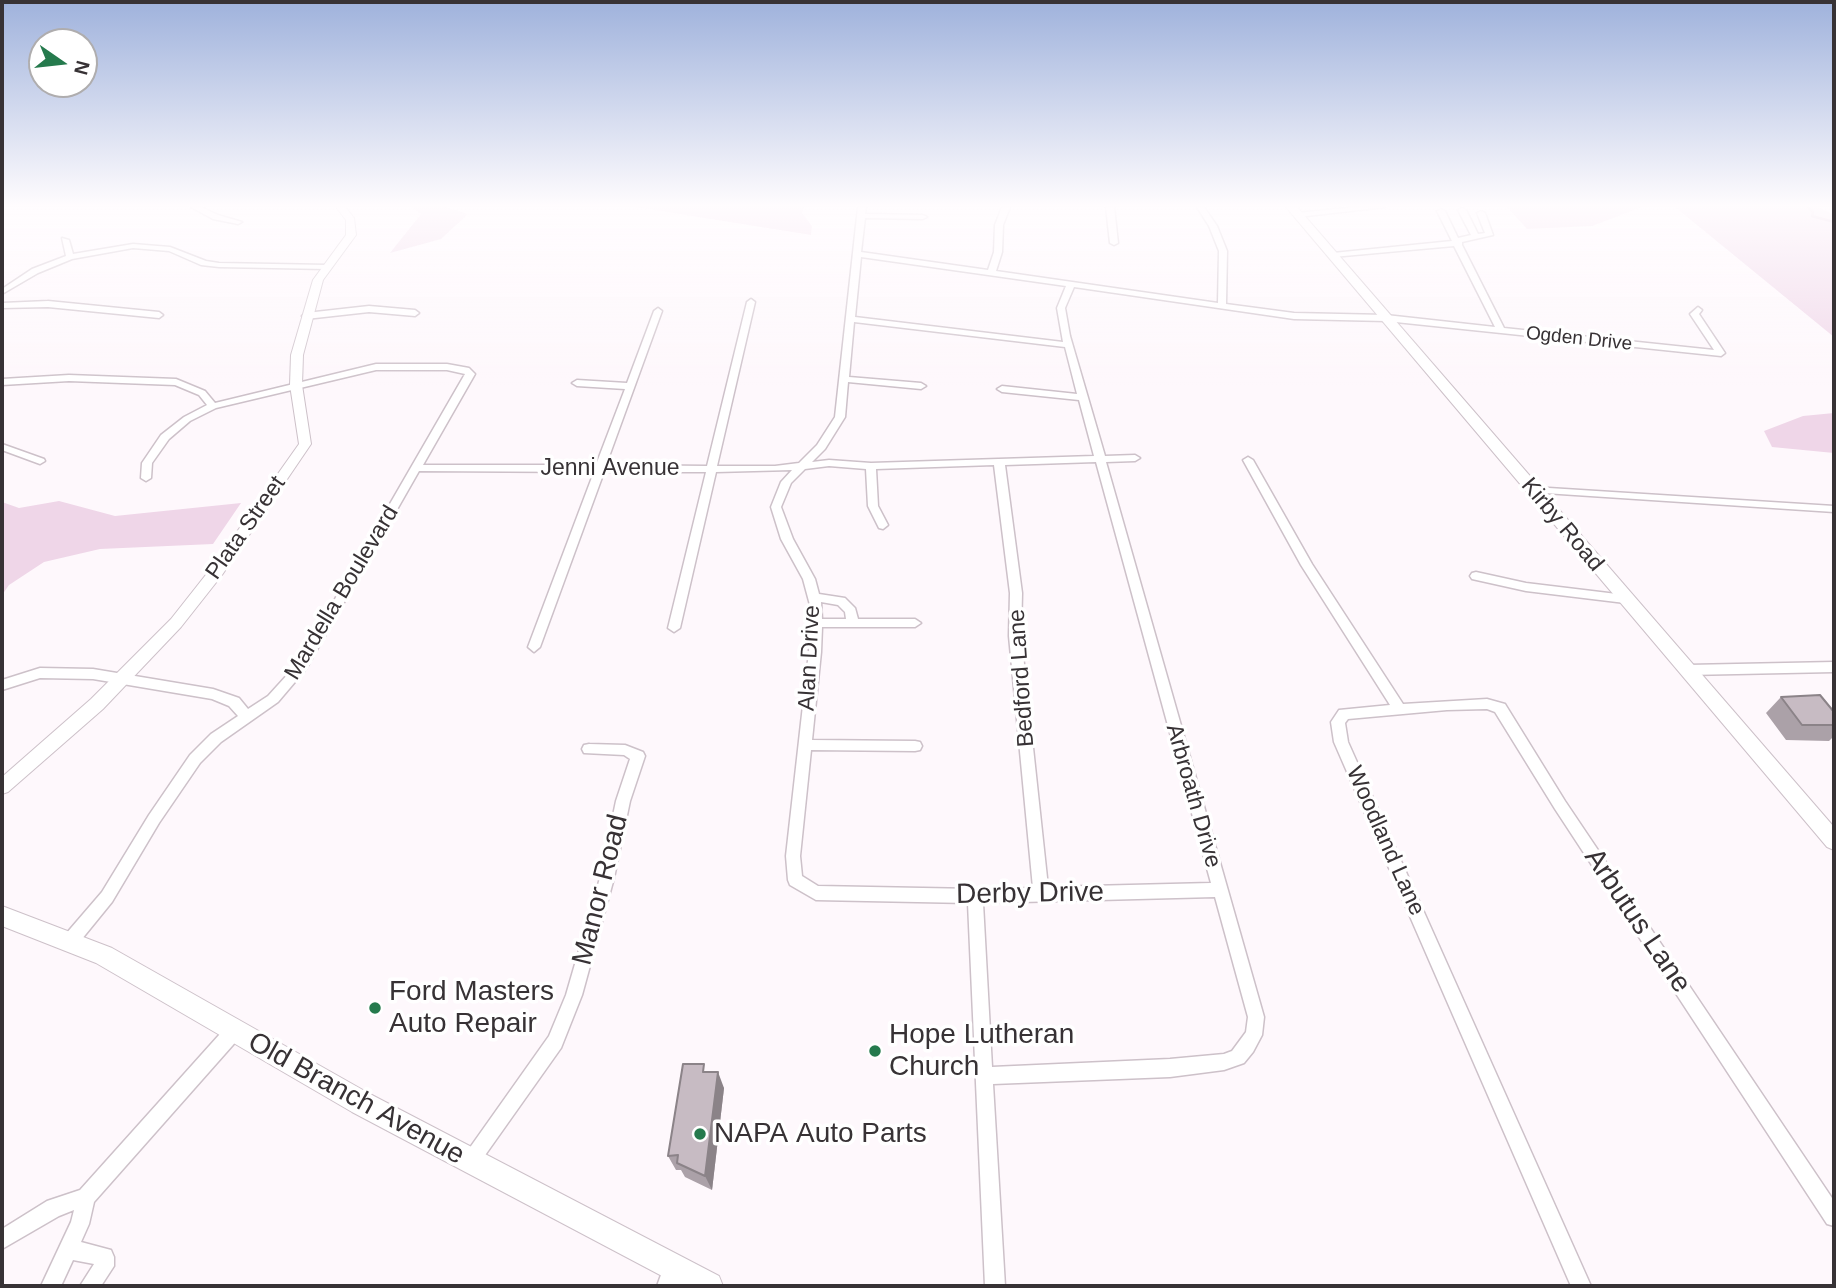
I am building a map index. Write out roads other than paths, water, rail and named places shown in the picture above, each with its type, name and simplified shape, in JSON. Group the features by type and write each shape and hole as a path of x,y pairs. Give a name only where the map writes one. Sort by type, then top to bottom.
{"main road":[{"name":"Kirby Road","path":"1344,267 1834,841"},
{"name":"Old Branch Avenue","path":"2,916 71,940 104,955 670,1277 709,1286"}],"street":[{"path":"2,292 44,267"},
{"name":"Plata Street","path":"2,787 123,680 204,589 305,444 296,385 297,355 314,288 327,267"},
{"name":"Alan Drive","path":"841,895 805,889 799,886 793,875 817,623 814,597 806,572 787,539 776,507 786,482 821,447 838,423 842,411 855,267"},
{"name":"Ogden Drive","path":"949,267 1308,317 1386,318 1720,353 1695,314 1698,310"},
{"path":"991,273 993,267"},
{"path":"1222,306 1223,267"},
{"path":"1470,267 1500,331"},
{"name":"Arbroath Drive","path":"983,1076 1170,1068 1224,1062 1238,1056 1254,1035 1256,1017 1082,397 1060,308 1070,285"},
{"path":"674,628 751,302"},
{"path":"2,306 48,304 159,314"},
{"path":"306,316 369,309 415,313"},
{"path":"534,647 658,311"},
{"path":"849,319 1069,345"},
{"path":"146,478 147,463 165,438 187,419 213,405 365,369 415,365 466,370 470,374 461,390"},
{"path":"2,382 69,378 176,382 202,393 213,405"},
{"path":"844,379 921,386"},
{"path":"577,383 630,386"},
{"path":"1002,389 1082,397"},
{"name":"Mardella Boulevard","path":"71,940 107,897 154,819 195,760 216,738 273,699 302,666 461,390"},
{"path":"2,447 40,461"},
{"name":"Jenni Avenue","path":"417,468 712,469 802,467 829,463 871,466 1135,458"},
{"path":"1248,460 1323,592 1399,708"},
{"name":"Bedford Lane","path":"999,462 1016,593 1014,635 1041,894"},
{"path":"871,466 873,506 883,525"},
{"path":"1533,490 1834,509"},
{"path":"1476,576 1526,587 1625,599"},
{"path":"814,597 841,601 851,611 852,623"},
{"path":"817,623 915,623"},
{"path":"1688,670 1834,667"},
{"path":"2,685 26,676 77,672 226,697 247,717"},
{"name":"Arbutus Lane","path":"1399,708 1487,704 1500,708 1560,805 1834,1217"},
{"name":"Woodland Lane","path":"1399,708 1344,714 1338,722 1341,742 1581,1286"},
{"path":"804,745 915,746"},
{"name":"Manor Road","path":"470,1163 555,1042 568,1013 607,878 623,800 638,756 625,750 589,749"},
{"name":"Derby Drive","path":"841,895 975,896 1219,890"},
{"path":"975,896 995,1286"},
{"path":"51,1286 69,1249 86,1196 234,1031"},
{"path":"2,1240 54,1208 86,1196"},
{"path":"69,1249 104,1257 104,1266 90,1286"}],"place":[{"name":"Ford Masters Auto Repair","path":"375,1008"},
{"name":"Hope Lutheran Church","path":"875,1051"},
{"name":"NAPA Auto Parts","path":"700,1134"}]}
